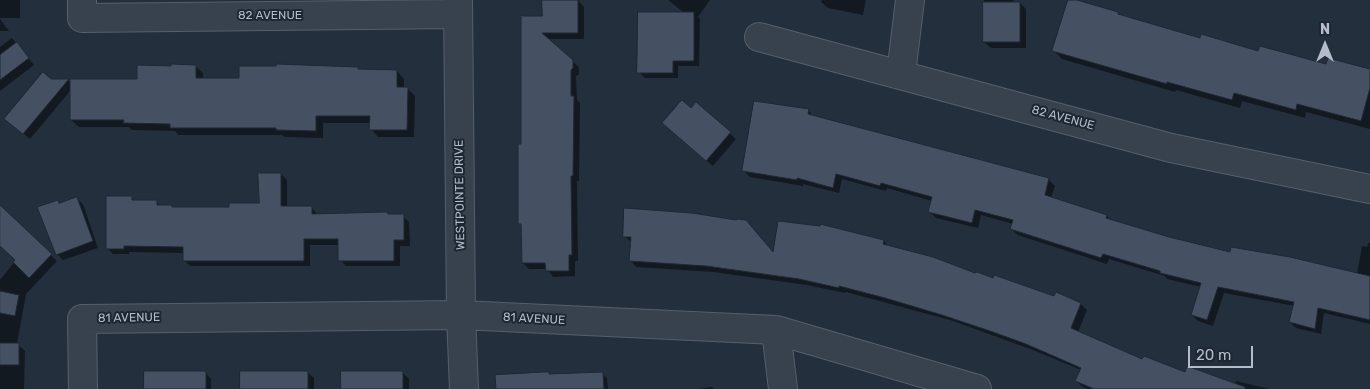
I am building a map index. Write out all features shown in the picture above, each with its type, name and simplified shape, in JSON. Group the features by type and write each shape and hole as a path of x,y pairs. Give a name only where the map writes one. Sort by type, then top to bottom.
{"street":[{"path":"901,74 910,0"},
{"name":"82 AVENUE","path":"82,9 458,7"},
{"name":"WESTPOINTE DRIVE","path":"458,7 461,315 464,389"},
{"name":"82 AVENUE","path":"759,37 1171,148 1370,189"},
{"name":"81 AVENUE","path":"83,389 82,319 461,315 776,330 977,389"},
{"path":"776,330 783,389"}],"building":[{"path":"542,0 578,0 578,33 542,33 573,60 573,68 571,70 571,96 574,96 573,176 571,176 572,255 569,255 569,271 546,271 545,263 522,263 521,224 518,224 518,144 521,144 521,15 542,16"},
{"path":"1068,0 1077,0 1200,38 1201,34 1258,51 1260,46 1326,64 1328,58 1370,69 1370,88 1361,121 1297,104 1296,110 1234,93 1232,100 1167,82 1167,84 1052,51"},
{"path":"983,2 1020,2 1020,42 983,42"},
{"path":"638,12 694,12 694,61 673,61 673,73 637,73"},
{"path":"17,42 29,58 0,80 0,55"},
{"path":"171,64 196,65 196,78 239,78 239,66 276,66 276,64 397,70 397,87 408,87 407,130 369,130 370,116 316,116 316,131 276,130 276,128 170,128 170,124 123,123 124,120 70,120 70,79 137,79 137,65 171,66"},
{"path":"43,72 51,79 69,79 23,134 4,119"},
{"path":"682,100 691,108 696,102 731,132 706,161 662,123"},
{"path":"754,101 809,109 808,114 1049,178 1045,195 1107,215 1106,218 1169,237 1230,252 1231,247 1290,257 1370,276 1370,320 1318,308 1315,329 1289,322 1294,302 1218,287 1207,320 1191,315 1201,283 1160,273 1160,271 1103,254 1101,258 1010,229 1013,220 975,210 972,223 928,212 932,197 881,183 880,186 836,174 833,188 797,178 797,180 742,171"},
{"path":"258,173 281,173 281,206 312,206 312,214 386,212 388,214 404,214 404,240 394,240 394,261 338,261 338,239 304,239 304,261 183,261 183,247 124,246 124,249 106,249 106,196 132,196 132,200 157,200 157,205 172,205 172,207 229,207 229,203 259,203"},
{"path":"77,197 93,241 56,255 37,207 58,200 59,203"},
{"path":"0,205 52,254 29,278 13,262 15,260 0,246"},
{"path":"624,208 692,213 746,220 773,252 778,221 820,226 820,224 884,240 883,244 933,257 975,273 993,278 994,275 1054,296 1056,292 1081,303 1071,328 1142,359 1144,356 1185,372 1187,366 1245,387 1245,389 1094,389 1075,381 1081,368 1026,344 942,315 885,298 839,286 839,288 799,279 706,266 629,261 631,237 623,237"},
{"path":"0,291 19,295 15,316 0,313"},
{"path":"0,343 19,343 19,365 0,365"},
{"path":"144,371 206,371 206,389 144,389"},
{"path":"240,371 308,371 308,389 240,389"},
{"path":"341,371 403,371 403,389 341,389"},
{"path":"549,372 549,374 603,372 604,389 496,389 495,375"}]}
